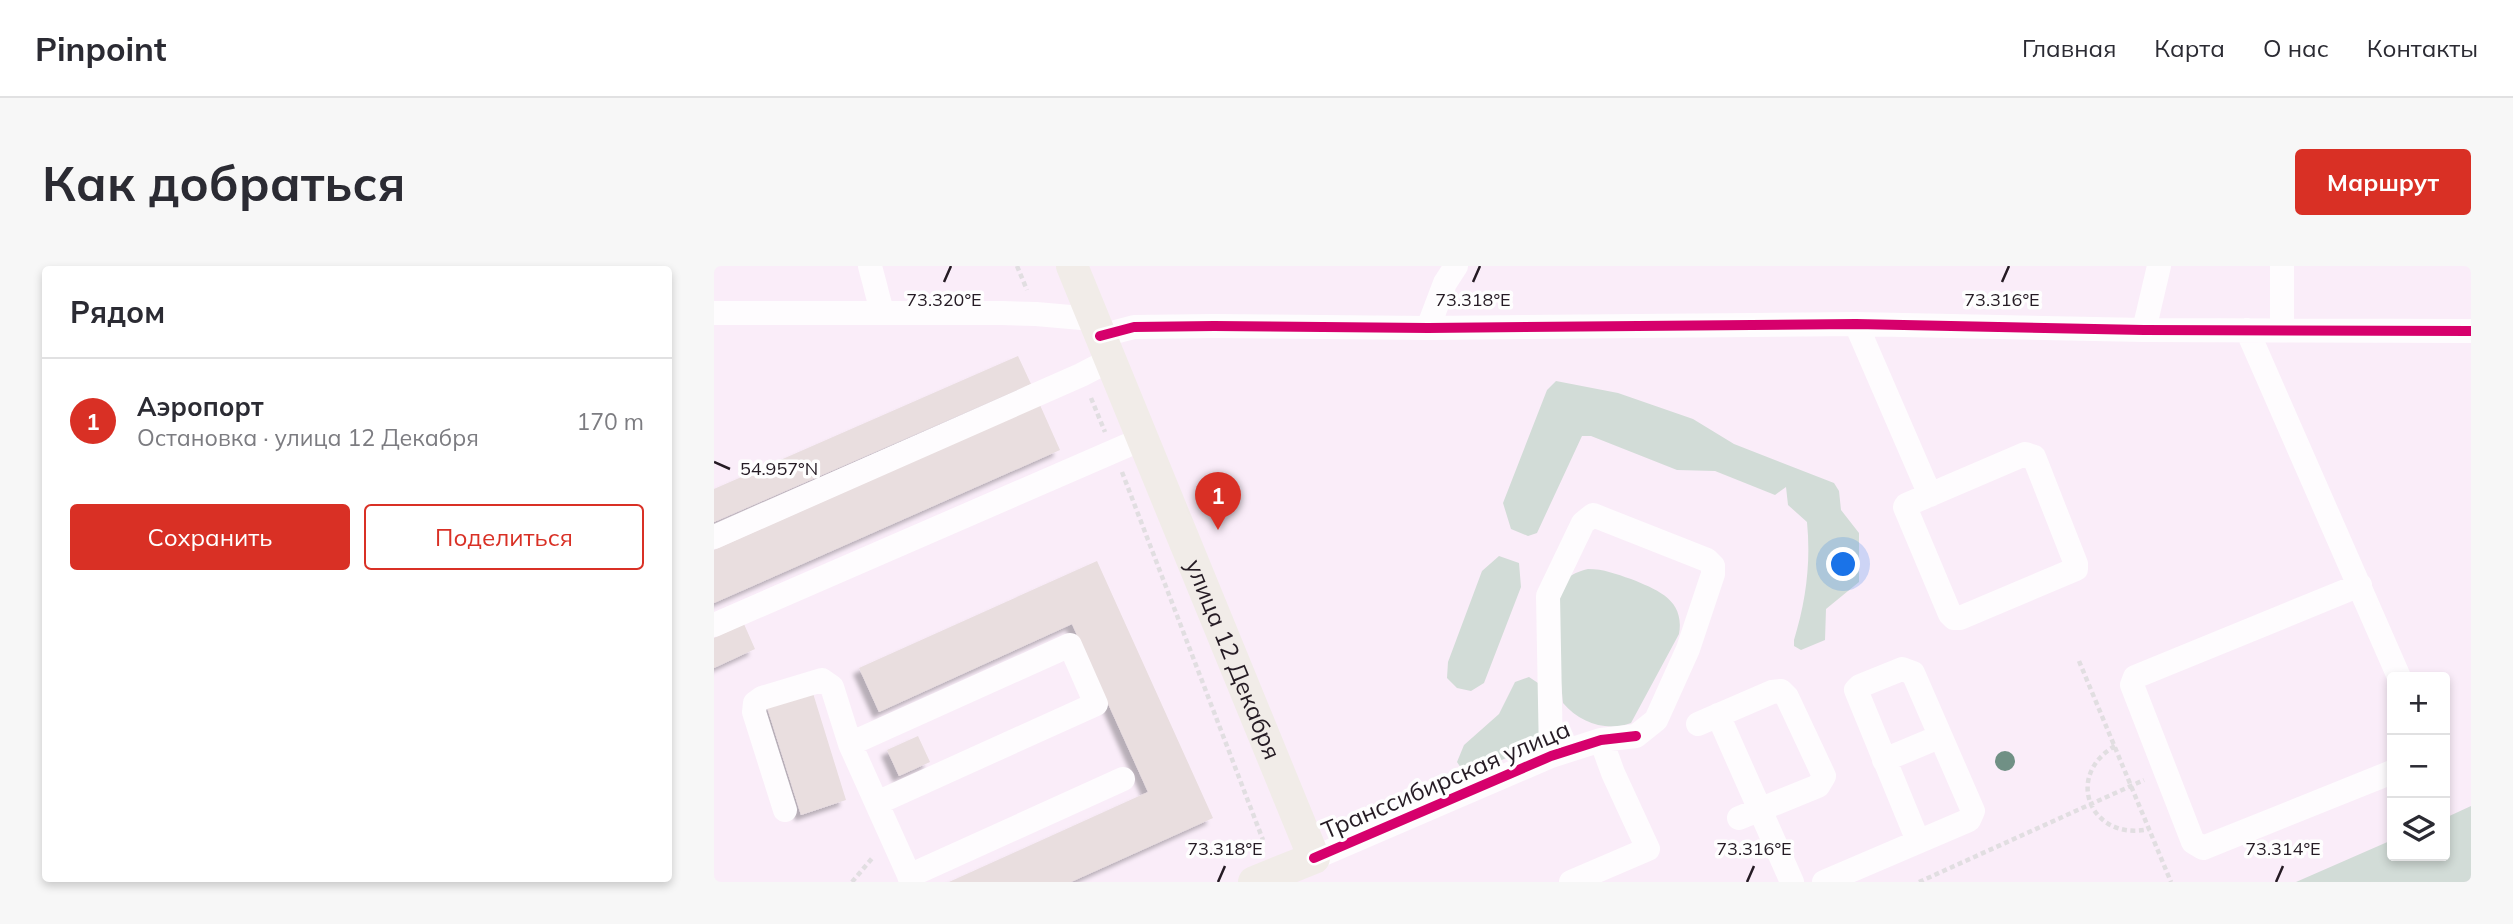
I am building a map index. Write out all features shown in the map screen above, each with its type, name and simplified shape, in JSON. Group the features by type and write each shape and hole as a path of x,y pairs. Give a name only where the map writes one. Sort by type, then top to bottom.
{"main road":[{"name":"улица 12 Декабря","path":"1072,266 1101,338 1128,445 1314,858"},
{"name":"Транссибирская улица","path":"1254,882 1314,858"}],"street":[{"path":"870,266 882,312"},
{"path":"1428,328 1445,283 1456,266"},
{"path":"2144,330 2159,266"},
{"path":"2282,330 2283,266"},
{"path":"714,313 1036,314 1101,338 1134,327 1428,328 1856,324 2144,330 2471,331"},
{"path":"1856,324 1930,495"},
{"path":"2247,330 2397,672"},
{"path":"714,537 1081,374 1101,338"},
{"path":"714,625 1128,445"},
{"path":"2030,454 2034,457 2076,569 1960,618 1954,618 1905,507 1930,495 2030,454"},
{"name":"Транссибирская улица","path":"1314,858 1550,756 1601,740 1636,736 1656,720 1688,649 1711,586 1713,566 1707,560 1593,515 1583,523 1548,596 1550,756"},
{"path":"2360,585 2133,679 2132,685 2193,842 2203,848 2387,774"},
{"path":"850,744 1070,645 1096,704 877,803"},
{"path":"1824,882 1969,820 1972,816 1973,811 1913,673 1902,669 1856,690 1918,841"},
{"path":"785,810 754,712 755,703 818,680 827,681 832,687 850,744 911,879 1123,779"},
{"path":"1750,814 1818,786 1824,776 1787,697 1780,691 1708,720 1750,814 1792,882"},
{"path":"1884,760 1939,737"},
{"path":"1571,882 1648,849 1601,740"}],"path":[{"path":"1081,374 1128,445 1263,841"},
{"path":"2079,661 2171,882"},
{"path":"2115,747 2096,760 2091,770 2088,781 2091,804 2096,814 2115,828 2126,831 2149,829"},
{"path":"1919,882 2164,771"}],"shaded area":[{"path":"1556,381 1618,393 1693,419 1734,444 1834,483 1839,491 1841,510 1859,533 1859,582 1826,609 1825,640 1801,650 1794,646 1806,582 1808,537 1807,522 1788,505 1786,487 1775,495 1715,471 1677,470 1591,436 1582,436 1537,533 1528,536 1511,529 1503,503 1547,390"},
{"path":"1499,556 1519,563 1521,587 1484,683 1471,691 1457,688 1447,678 1448,662 1482,571"},
{"path":"1588,569 1631,579 1660,592 1674,605 1680,622 1679,634 1631,723 1622,726 1594,724 1577,716 1563,703 1557,623 1560,592 1569,577"},
{"path":"1529,677 1538,683 1542,732 1536,746 1482,768 1463,771 1457,762 1464,745 1499,714 1515,682"},
{"path":"2471,806 2471,882 2296,882 2387,842 2387,861 2450,861 2450,816"}],"building":[{"path":"1018,356 1031,384 714,522 714,489"},
{"path":"1040,405 1060,450 714,603 714,550"},
{"path":"1097,561 1213,818 1071,882 949,882 1148,792 1072,624 879,712 859,668"},
{"path":"744,624 755,649 714,668 714,638"},
{"path":"812,690 846,800 801,815 766,704"},
{"path":"918,736 930,762 899,776 887,750"}],"cycle path":[{"path":"1100,336 1134,327 1214,326 1428,328 1856,324 2144,330 2471,331"},
{"path":"1314,858 1551,756 1601,740 1636,736"}],"place":[{"name":"Аэропорт","path":"1218,530"}]}
